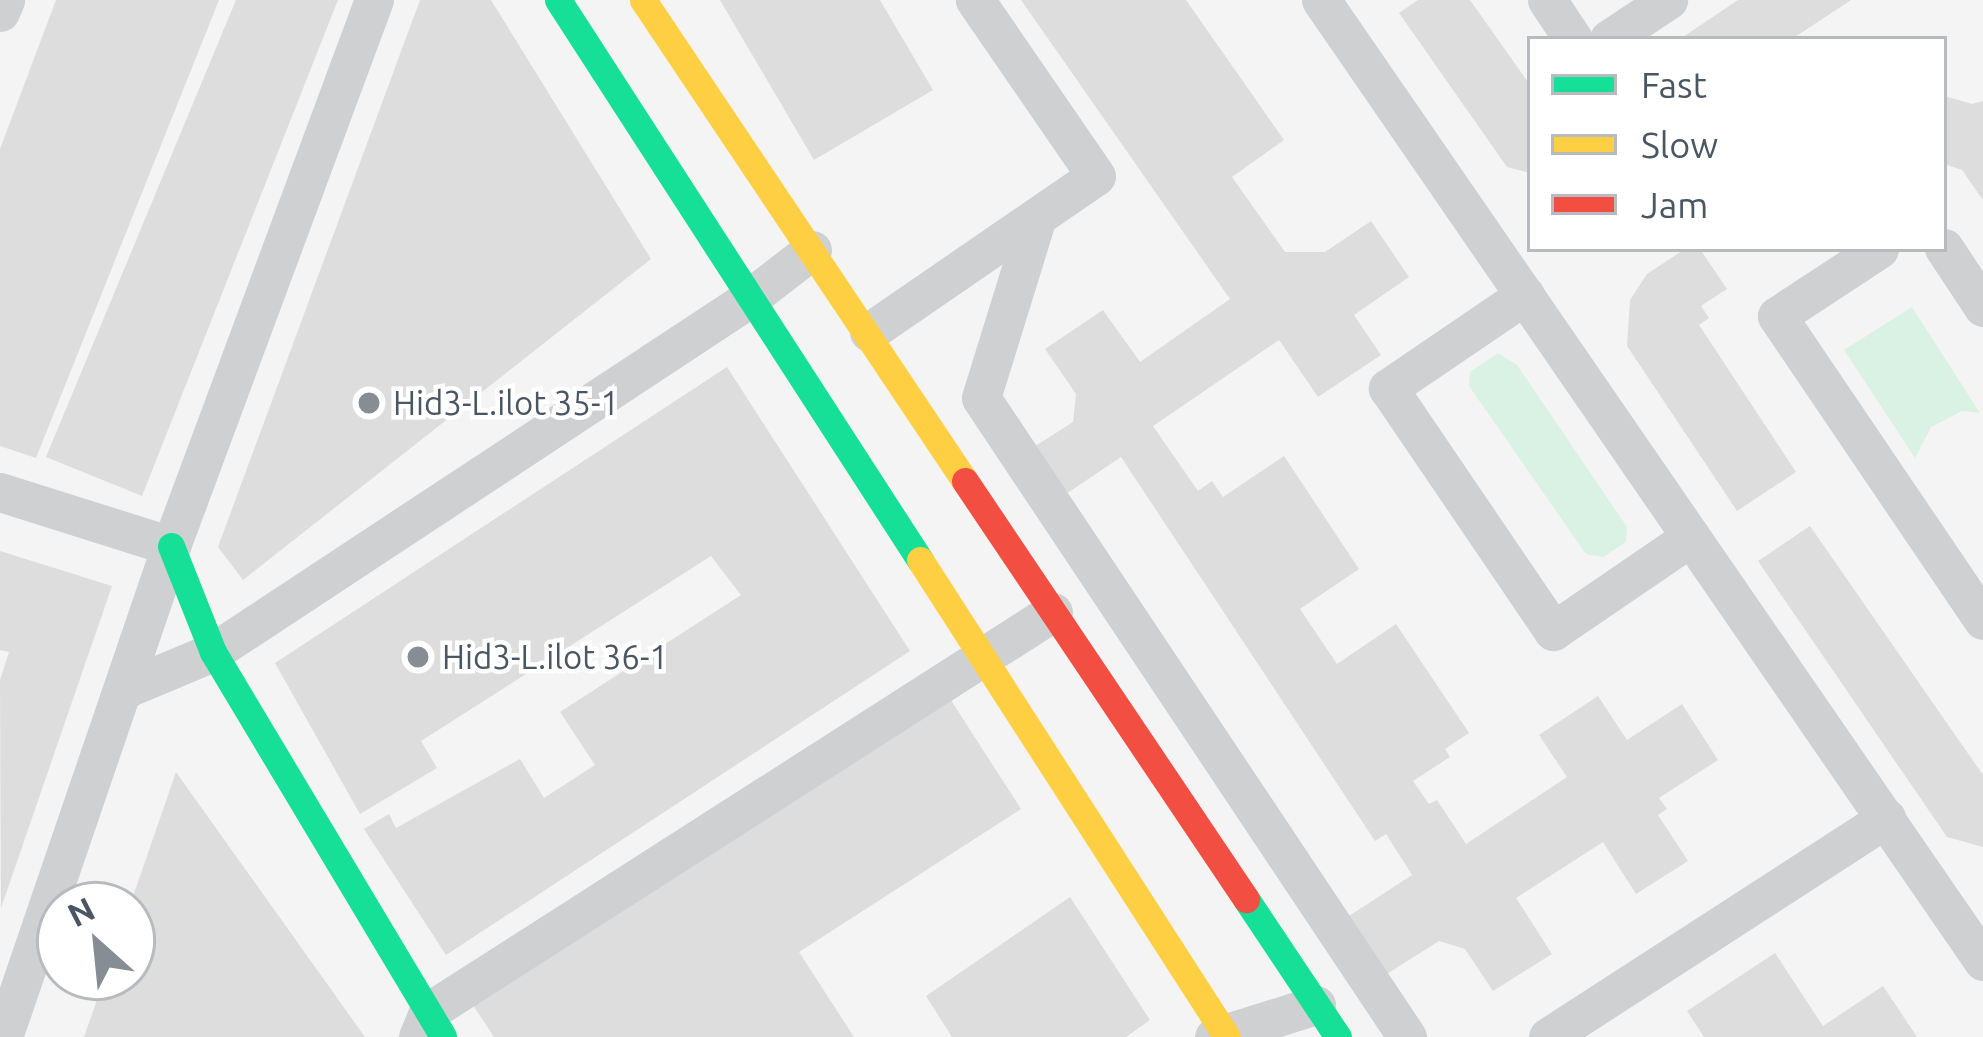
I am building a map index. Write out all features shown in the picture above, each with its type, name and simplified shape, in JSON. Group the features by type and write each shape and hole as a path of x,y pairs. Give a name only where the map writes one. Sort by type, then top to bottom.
{"street":[{"path":"0,13 5,0"},
{"path":"3,1037 127,688 172,546 374,0"},
{"path":"560,0 747,300 1221,1035 1327,1021 644,0"},
{"path":"869,332 1096,176 975,0"},
{"path":"1321,0 1516,251 1525,295 1981,954"},
{"path":"1547,0 1571,36"},
{"path":"1614,36 1668,0"},
{"path":"1036,217 981,398 1407,1037"},
{"path":"127,688 213,652 747,300 812,250"},
{"path":"1874,252 1777,316 1983,620"},
{"path":"1947,252 1983,307"},
{"path":"1525,295 1388,388 1553,631 1691,537"},
{"path":"0,492 172,546"},
{"path":"172,546 213,652 430,1029 980,657 1054,612"},
{"path":"1548,1037 1886,818"}],"green space":[{"path":"1912,307 1980,413 1962,411 1931,427 1915,458 1844,350"},
{"path":"1498,353 1517,365 1627,527 1626,542 1603,557 1586,554 1469,386 1470,372"}],"building":[{"path":"56,0 219,0 36,458 0,446 0,149"},
{"path":"236,0 338,0 142,496 46,457"},
{"name":"Hid3-L.ilot 35-1","path":"420,0 491,0 651,259 243,580 218,547"},
{"path":"720,0 880,0 933,90 814,160"},
{"path":"1021,0 1186,0 1284,140 1232,177 1285,252 1325,252 1371,221 1409,277 1354,315 1381,355 1318,397 1279,340 1153,426 1198,491 1212,481 1223,497 1284,456 1359,569 1300,609 1337,664 1396,624 1469,733 1445,749 1450,757 1413,781 1429,804 1437,800 1466,844 1567,777 1539,735 1598,696 1627,740 1682,704 1718,760 1659,798 1667,809 1658,815 1688,861 1636,894 1603,842 1516,898 1552,954 1493,991 1465,949 1439,941 1387,974 1349,916 1412,875 1386,834 1375,841 1121,457 1057,500 1026,452 1073,422 1076,394 1045,349 1103,310 1140,362 1230,299"},
{"path":"1418,0 1470,0 1527,81 1527,172 1507,167 1399,13"},
{"path":"1738,0 1851,0 1797,36 1684,36"},
{"path":"1947,97 1972,104 1983,101 1983,200 1962,170 1947,165"},
{"path":"1680,252 1702,252 1727,289 1701,306 1709,318 1699,325 1796,472 1737,511 1627,346 1630,300 1647,274"},
{"name":"Hid3-L.ilot 36-1","path":"727,367 910,651 446,955 364,829 389,814 396,828 520,759 544,798 595,765 560,712 741,595 711,556 421,741 437,768 360,814 275,663"},
{"path":"1810,526 1983,775 1983,847 1947,837 1758,561"},
{"path":"0,551 112,586 1,908 0,680 9,652 0,650"},
{"path":"947,694 1021,809 799,952 854,1037 494,1037 471,1002"},
{"path":"176,772 365,1037 84,1037 97,1001 156,1001 156,881 138,881"},
{"path":"1070,897 1150,1020 1126,1037 952,1037 926,996"},
{"path":"1775,953 1823,1026 1883,986 1917,1037 1704,1037 1687,1011"}],"traffic: fast":[{"path":"558,0 920,560"},
{"path":"171,546 213,652 443,1037"},
{"path":"1246,899 1338,1037"}],"traffic: slow":[{"path":"643,0 965,481"},
{"path":"920,560 1227,1037"}],"traffic: jam":[{"path":"965,481 1246,899"}],"place":[{"name":"Hid3-L.ilot 35-1","path":"369,403"},
{"name":"Hid3-L.ilot 36-1","path":"418,657"}]}
